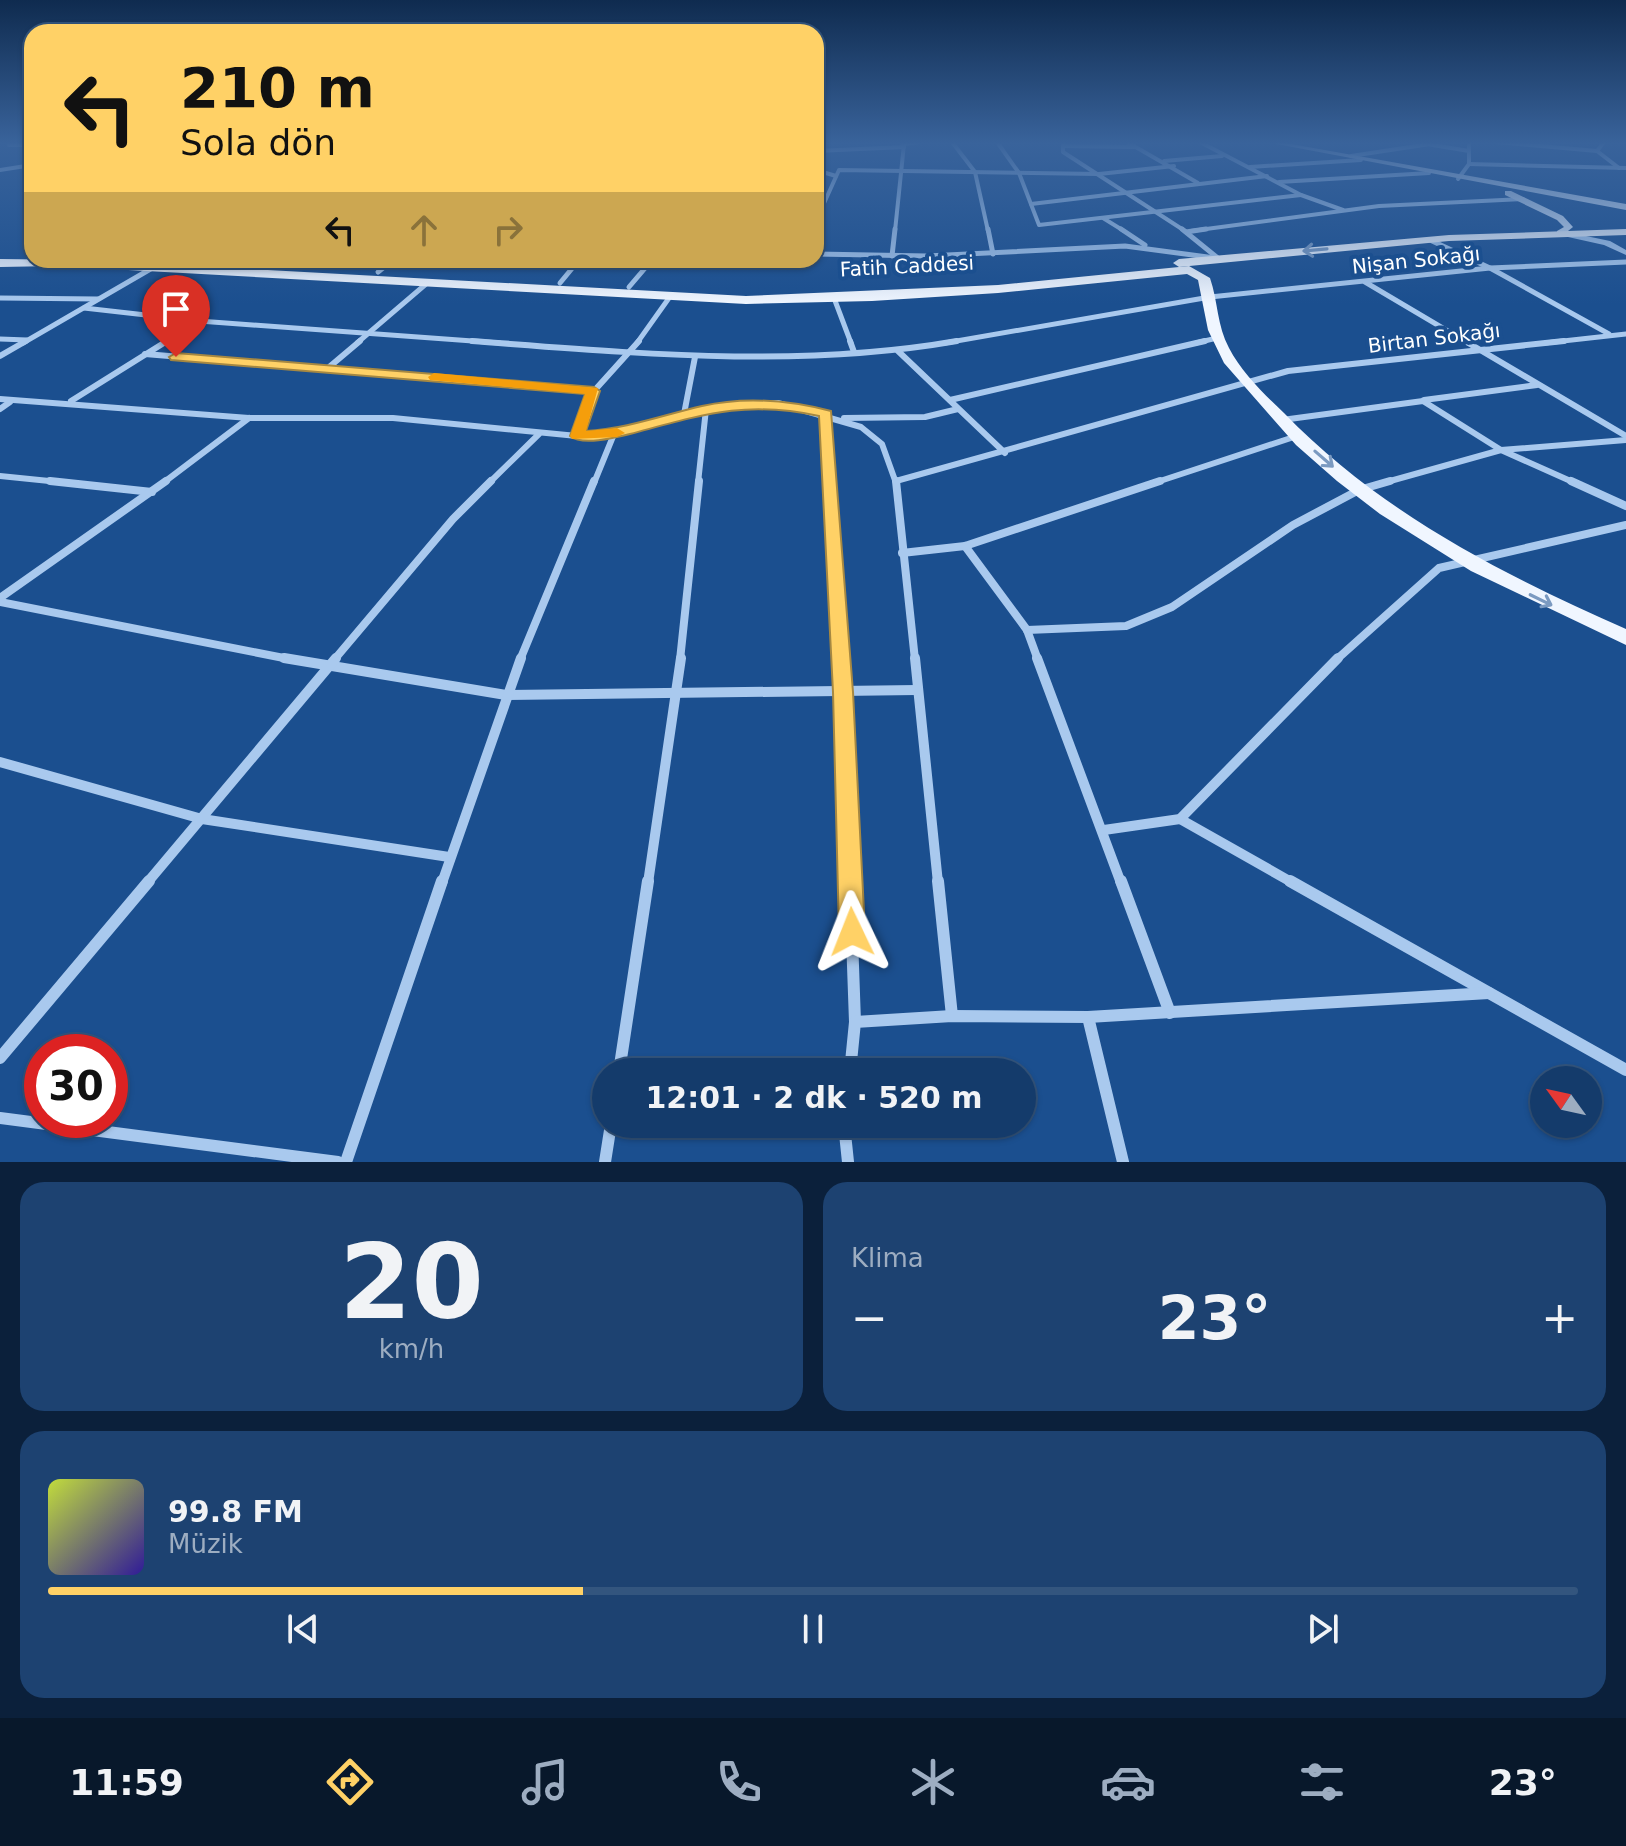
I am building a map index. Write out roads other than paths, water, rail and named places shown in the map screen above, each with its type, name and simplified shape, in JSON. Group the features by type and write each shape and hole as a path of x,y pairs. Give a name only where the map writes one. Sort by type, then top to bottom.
{"main road":[{"path":"1514,196 1568,224 1568,230 1560,233"},
{"path":"1519,198 1523,196"},
{"path":"1564,196 1626,207"},
{"name":"Fatih Caddesi","path":"315,268 629,287 866,289 998,281 1430,240 1626,232"},
{"path":"0,256 24,255"},
{"path":"1208,290 1227,267 1253,256"},
{"path":"171,268 669,298 834,298 998,289 1178,269 1205,265 1219,259"},
{"path":"0,263 24,263"},
{"path":"1178,269 1196,273 1208,290 1217,338 1246,381 1280,420 1359,490 1463,561 1626,638"}],"street":[{"path":"892,256 900,196"},
{"path":"980,196 993,254"},
{"path":"1028,196 1039,225 1290,196"},
{"path":"1031,204 1097,196"},
{"path":"1129,196 1186,232 1219,259"},
{"path":"1304,196 1347,212"},
{"path":"1186,232 1379,206 1519,198"},
{"path":"1102,218 1148,248"},
{"path":"1560,233 1607,243 1626,253"},
{"path":"1430,240 1490,268 1609,334"},
{"path":"824,254 892,256 1148,248 1219,259"},
{"name":"Nişan Sokağı","path":"84,308 199,321 695,357 898,351 1208,290 1363,281 1490,268 1626,262"},
{"path":"0,356 153,268"},
{"path":"378,272 383,268"},
{"path":"560,283 572,268"},
{"path":"629,287 645,268"},
{"path":"1363,281 1626,438"},
{"path":"328,368 426,284"},
{"path":"0,298 98,299"},
{"path":"577,436 594,391 631,352 669,298"},
{"path":"834,298 854,352"},
{"path":"70,402 199,321"},
{"name":"Birtan Sokağı","path":"896,481 1005,453 1288,371 1626,334"},
{"path":"950,400 1217,338"},
{"path":"0,339 30,340"},
{"path":"898,351 1005,453"},
{"path":"145,354 594,391"},
{"path":"684,414 695,357"},
{"path":"1280,420 1538,384"},
{"path":"0,399 249,418 393,418 577,436 614,434 706,409 778,403 826,414 861,427 882,444 896,481 952,1016"},
{"path":"1423,401 1501,450 1626,506"},
{"path":"0,409 10,402"},
{"path":"621,1058 677,694 706,409"},
{"path":"838,418 925,417 958,409"},
{"path":"826,414 843,692 855,1022 851,1058"},
{"path":"0,600 152,492 249,418"},
{"path":"0,1058 453,519 539,434"},
{"path":"346,1162 506,695 614,434"},
{"path":"902,553 965,546 1297,436"},
{"path":"1027,630 1126,626 1172,607 1293,525 1359,490 1501,450 1626,438"},
{"path":"0,476 152,492"},
{"path":"1180,819 1315,679 1439,568 1626,525"},
{"path":"965,546 1027,630 1170,1013"},
{"path":"0,600 329,667 506,695 917,690"},
{"path":"0,762 202,819 449,857"},
{"path":"1104,830 1180,819 1626,1070"},
{"path":"855,1022 952,1016 1088,1017 1489,993"},
{"path":"1088,1017 1123,1162"},
{"path":"0,1118 338,1162"},
{"path":"605,1162 609,1138"},
{"path":"845,1138 848,1162"}]}
